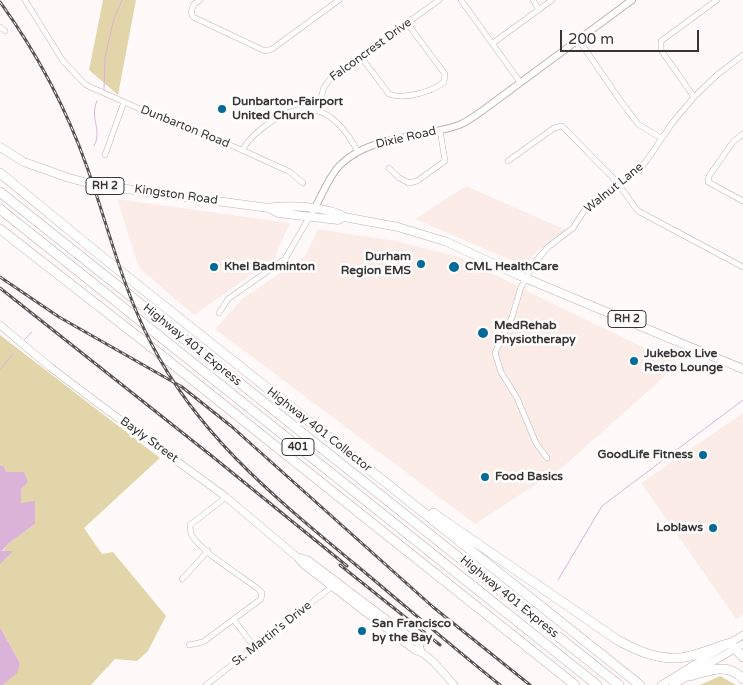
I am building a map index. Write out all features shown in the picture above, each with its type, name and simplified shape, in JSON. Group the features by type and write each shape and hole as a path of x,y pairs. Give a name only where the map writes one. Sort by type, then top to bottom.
{"highway":[{"name":"Highway 401 Collector","path":"0,173 110,264 636,682 646,685"},
{"name":"Highway 401 Express","path":"0,192 619,685"},
{"name":"Highway 401 Express","path":"0,209 597,685"},
{"name":"401","path":"0,229 155,350 575,685"},
{"path":"393,487 444,520 616,640 636,651 661,658 688,657 734,643 743,657"},
{"path":"690,676 722,668 739,674 743,679"}],"main road":[{"name":"Kingston Road","path":"0,147 24,162 69,178 96,184 270,208 277,206 312,212 338,213 344,217 398,227 426,235 743,369"},
{"name":"Bayly Street","path":"0,325 88,396 226,497 298,557 304,565 335,584 416,651 421,652 454,685"},
{"path":"674,685 690,676 743,635"},
{"path":"661,685 734,643"}],"street":[{"name":"Dunbarton Road","path":"25,0 62,61 86,85 242,150 256,132 284,114 295,109 318,109"},
{"path":"200,0 194,4 191,12 193,17 264,51 272,49 339,0"},
{"name":"Falconcrest Drive","path":"318,109 324,87 331,78 439,0"},
{"path":"461,0 520,82"},
{"path":"533,0 539,10"},
{"path":"493,43 552,0"},
{"name":"Dixie Road","path":"219,313 228,299 285,259 321,199 324,188 340,165 358,152 383,142 460,124 482,111 632,0"},
{"path":"694,97 661,50 661,41 717,0"},
{"path":"361,57 389,94 395,97 436,88 444,82 445,74 407,23"},
{"path":"0,27 5,31"},
{"path":"578,39 638,124 661,138"},
{"name":"Walnut Lane","path":"548,458 536,443 517,398 501,372 495,353 512,317 522,288 536,261 548,246 573,228 584,211 640,170 661,138 694,97 717,75 743,55"},
{"path":"105,155 124,102"},
{"path":"318,109 333,118 341,126 358,152"},
{"path":"508,162 554,128 562,126 620,186 638,211 743,266"},
{"path":"389,168 408,183 417,181 445,161 440,130"},
{"path":"743,134 733,142 709,176 708,182 743,201"},
{"path":"242,150 290,172 303,183"},
{"path":"189,645 203,642 261,599 262,594 258,588 208,551 190,531 190,525 226,497"},
{"path":"182,579 208,551"},
{"name":"St. Martin's Drive","path":"206,685 335,584"},
{"path":"234,620 255,648"}],"shaded area":[{"path":"103,0 136,0 118,95 89,70"},
{"path":"466,186 566,230 532,256 525,266 415,219"},
{"path":"117,199 290,223 274,259 194,315 139,268"},
{"path":"318,229 396,241 463,258 676,363 662,379 563,467 475,524 215,329 243,298 305,256"},
{"path":"0,335 160,458 84,528 102,554 113,552 166,616 148,651 137,661 115,659 91,685 3,685 9,680 20,663 0,627 0,555 9,543 35,524 21,503 21,489 8,481 3,467 0,465"},
{"path":"743,413 743,615 736,619 641,483"},
{"path":"0,465 4,467 6,472 24,472 28,482 21,489 21,503 35,501 35,524 9,543 2,551 13,551 0,564"},
{"path":"0,627 20,663 17,673 3,685 0,685"},
{"path":"720,676 736,685 700,685"}],"waterway":[{"path":"104,89 105,58 113,22 122,0"},
{"path":"94,146 97,134 94,113 97,101"},
{"path":"25,339 32,332"},
{"path":"0,369 13,354"},
{"path":"558,580 602,506 743,400"}],"railway":[{"path":"0,2 14,21 60,102 79,145 141,322 170,377 192,408 216,437 269,491 500,685"},
{"path":"0,277 59,317 182,387 231,426 433,607 530,685"},
{"path":"0,288 347,566"},
{"path":"340,565 440,645"}],"place":[{"name":"Dunbarton-Fairport United Church","path":"222,109"},
{"name":"Durham Region EMS","path":"421,264"},
{"name":"Khel Badminton","path":"214,267"},
{"name":"CML HealthCare","path":"454,267"},
{"name":"MedRehab Physiotherapy","path":"483,333"},
{"name":"Jukebox Live Resto Lounge","path":"634,361"},
{"name":"GoodLife Fitness","path":"703,455"},
{"name":"Food Basics","path":"485,477"},
{"name":"Loblaws","path":"713,528"},
{"name":"San Francisco by the Bay","path":"362,631"}]}
